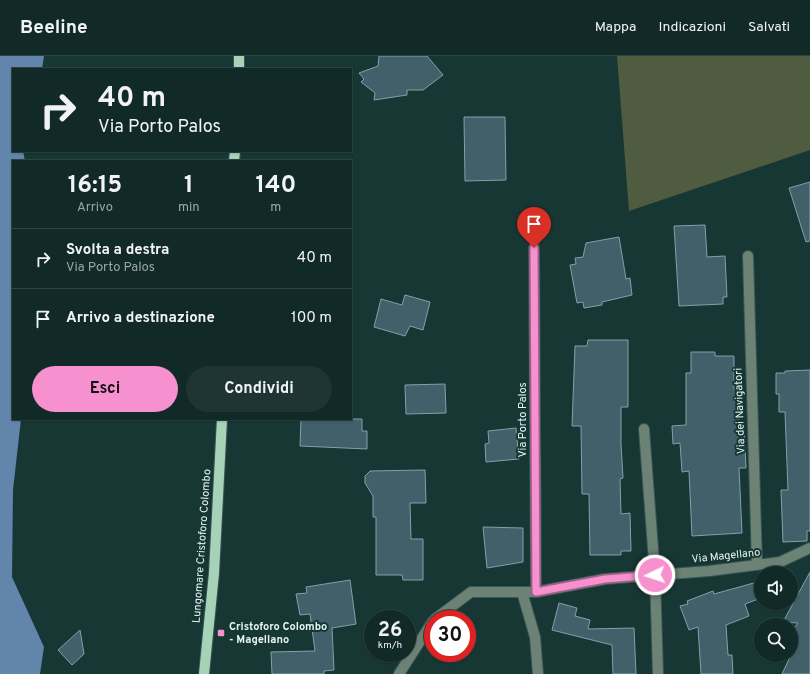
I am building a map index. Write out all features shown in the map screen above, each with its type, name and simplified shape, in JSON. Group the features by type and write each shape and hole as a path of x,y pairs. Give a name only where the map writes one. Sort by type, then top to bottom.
{"main road":[{"path":"239,56 239,68"},
{"name":"Lungomare Cristoforo Colombo","path":"204,674 214,573 222,420"}],"street":[{"name":"Via Porto Palos","path":"534,248 536,592"},
{"name":"Via dei Navigatori","path":"748,256 757,565"},
{"path":"644,429 655,575 658,674"},
{"name":"Via Magellano","path":"447,610 470,592 536,592 605,579 757,565 780,562 810,548"},
{"path":"522,592 535,637 538,674"},
{"name":"Via Magellano","path":"399,674 424,635"}],"green space":[{"path":"617,56 810,56 810,150 629,211"}],"water":[{"path":"0,56 44,56 42,68 12,68 12,152 23,152 25,160 12,160 12,420 21,420 13,490 12,577 44,647 40,674 0,674"}],"building":[{"path":"379,56 427,56 443,75 423,90 407,90 407,95 374,100 375,93 361,82 364,79 359,73 378,66"},
{"path":"464,117 505,117 506,180 465,181"},
{"path":"810,182 810,241 806,242 789,188"},
{"path":"705,225 707,257 725,256 727,297 723,297 723,304 679,306 674,226"},
{"path":"619,237 626,279 630,278 632,295 602,302 602,305 584,308 583,302 577,303 570,265 576,264 575,258 583,257 586,243"},
{"path":"405,295 430,302 423,330 410,326 405,336 374,327 381,299 402,305"},
{"path":"588,340 628,340 628,407 621,407 623,478 620,479 621,514 630,513 631,551 621,551 621,555 590,555 589,494 582,494 581,426 572,426 575,346 587,346"},
{"path":"691,352 715,352 715,356 734,356 734,389 739,389 739,426 744,426 746,468 739,468 742,533 692,536 689,471 682,472 680,443 673,444 672,426 686,425 686,373 691,373"},
{"path":"810,370 810,531 807,531 807,541 783,542 781,490 788,490 785,412 779,412 779,394 776,394 776,373 785,373 785,371"},
{"path":"445,384 446,413 406,414 405,385"},
{"path":"362,419 362,431 367,431 367,449 300,446 301,420"},
{"path":"516,428 519,459 486,462 485,444 489,443 488,431"},
{"path":"425,470 426,503 410,503 411,539 423,539 423,580 403,580 402,575 376,575 376,517 373,517 373,496 365,483 365,476 370,471"},
{"path":"483,527 523,528 523,562 487,568"},
{"path":"810,572 810,674 782,674 788,662 798,662 798,618 785,618 789,610 798,610 798,594"},
{"path":"350,580 356,624 332,628 334,670 324,671 324,674 272,674 271,652 315,651 310,614 300,615 296,594 307,593 306,587"},
{"path":"754,583 754,601 745,604 749,616 726,625 728,655 732,655 733,674 701,674 698,627 689,630 680,606 688,604 687,601 713,591 714,594"},
{"path":"559,603 577,608 575,616 590,620 588,629 634,628 636,674 613,674 612,645 552,630"},
{"path":"80,630 84,654 72,665 58,650"}],"place":[{"name":"Cristoforo Colombo - Magellano","path":"221,633"}],"route":[{"path":"534,248 536,592 605,579 655,575"}]}
